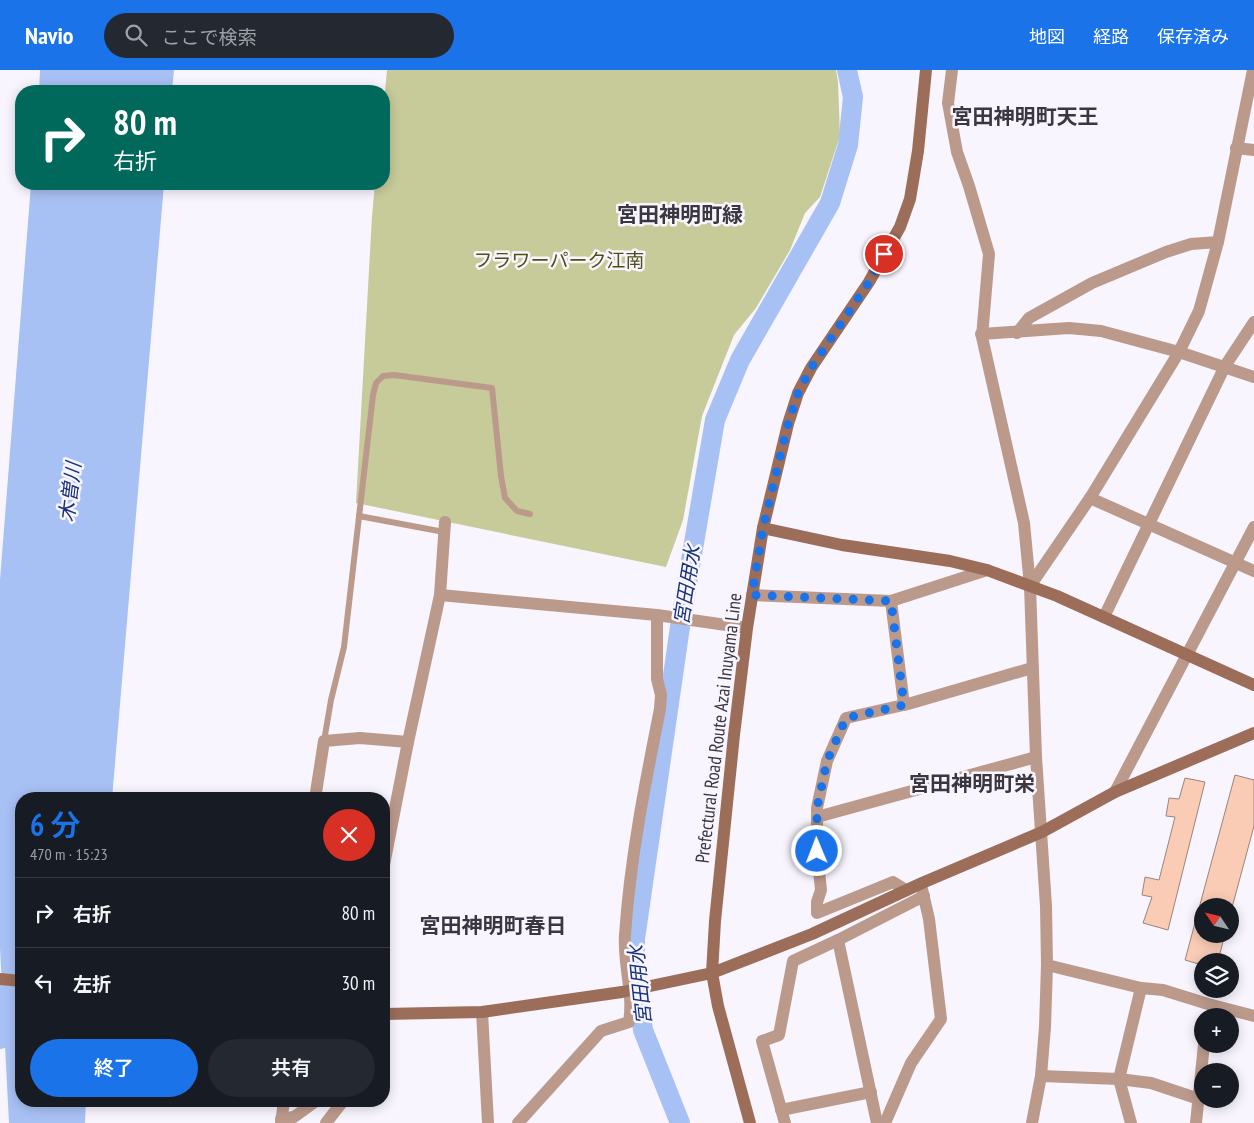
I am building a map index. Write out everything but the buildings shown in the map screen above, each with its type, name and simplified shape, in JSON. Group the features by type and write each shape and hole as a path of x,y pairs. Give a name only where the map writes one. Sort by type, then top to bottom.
{"street":[{"name":"Prefectural Road Route Azai Inuyama Line","path":"750,1123 718,1006 712,973 715,921 746,628 763,528 788,424 798,393 811,368 869,282 900,227 910,199 918,151 926,70"},
{"path":"952,70 948,103 956,152 969,186 989,254 981,334 1024,523 1030,586 1032,668 1042,832 1047,965 1041,1076 1032,1123"},
{"path":"1030,586 1090,498 1179,352 1199,311 1218,242 1253,70"},
{"path":"1236,148 1254,150"},
{"path":"1017,333 1029,318 1092,283 1166,252 1191,244 1218,242"},
{"path":"1104,617 1225,366 1254,322"},
{"path":"981,334 1069,328 1101,331 1179,352 1254,377"},
{"path":"1090,498 1254,571"},
{"path":"390,834 440,595 445,527"},
{"path":"763,528 842,546 950,561 986,570 1104,617 1254,684"},
{"path":"1115,792 1254,528"},
{"path":"752,595 891,601 986,570"},
{"path":"440,595 657,616 746,628"},
{"path":"891,601 904,705"},
{"path":"518,1123 601,1031 629,1022 632,1008 625,962 625,937 640,810 660,709 661,695 657,679 657,616"},
{"path":"906,890 892,882 817,913 817,902 821,890 817,851 817,808 827,761 846,718 904,705 1032,668"},
{"path":"785,1123 762,1040 778,1035 794,961 838,940 922,890 1042,832 1115,792 1254,732"},
{"path":"316,792 324,741 360,738 408,742"},
{"path":"817,817 1036,757"},
{"path":"390,1014 482,1012 622,992 712,973 812,934 906,890 922,890"},
{"path":"886,1123 911,1063 941,1019 929,919 922,890"},
{"path":"838,940 877,1123"},
{"path":"1047,965 1141,988 1163,990 1204,1008"},
{"path":"0,979 15,980"},
{"path":"1131,1123 1119,1079 1141,988"},
{"path":"482,1012 488,1123"},
{"path":"1239,1014 1254,1016"},
{"path":"1041,1076 1119,1079 1151,1083 1194,1097"},
{"path":"781,1110 871,1092"},
{"path":"283,1107 281,1121 294,1117 308,1107"},
{"path":"326,1123 338,1107"},
{"path":"1196,1123 1198,1108"}],"lane":[{"path":"324,741 331,700 344,647 373,395 376,384 383,376 394,375 492,388 505,498 517,511 530,514"},
{"path":"359,516 445,527"}],"green space":[{"name":"フラワーパーク江南","path":"387,70 836,70 840,136 820,197 805,213 790,250 756,308 734,335 702,416 683,520 666,567 356,503 374,190 390,190 390,85 386,85"}],"water":[{"path":"40,70 174,70 173,85 39,85"},
{"path":"31,190 163,190 113,792 15,792 15,1107 86,1107 85,1123 9,1123 0,948 0,580"}],"waterway":[{"name":"宮田用水","path":"680,1123 643,1030 635,971 635,939 682,613 715,420 740,360 830,203 848,145 853,97 847,70"},
{"name":"木曽川","path":"0,1039 7,990"}],"district":[{"name":"宮田神明町天王","path":"1025,116"},
{"name":"宮田神明町緑","path":"680,214"},
{"name":"宮田神明町栄","path":"972,783"},
{"name":"宮田神明町春日","path":"493,925"}],"route":[{"path":"817,851 817,808 827,761 846,718 904,705 891,601 752,595 763,528 788,424 798,393 811,368 869,282 884,254"}]}
